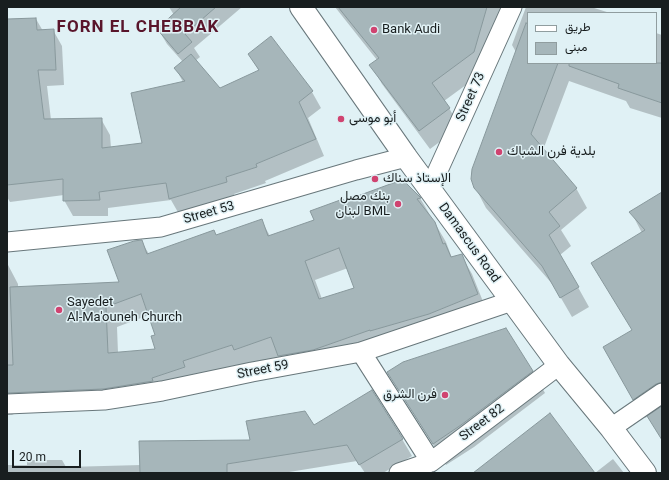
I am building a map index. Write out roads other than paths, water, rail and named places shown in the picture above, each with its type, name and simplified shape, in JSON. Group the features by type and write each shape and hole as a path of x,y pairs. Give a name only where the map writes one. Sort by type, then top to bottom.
{"main road":[{"name":"Damascus Road","path":"301,7 406,157 559,365 611,428 645,473"}],"street":[{"name":"Street 73","path":"430,188 512,7"},
{"name":"Street 53","path":"7,242 161,227 406,157"},
{"name":"Street 59","path":"7,404 104,400 162,391 252,372 361,352 512,301"},
{"path":"361,352 431,462"},
{"name":"Street 82","path":"399,473 431,462 559,365"},
{"path":"611,428 662,393"}],"place":[{"name":"Bank Audi","path":"374,30"},
{"name":"أبو موسى","path":"341,119"},
{"name":"بلدية فرن الشباك","path":"499,152"},
{"name":"الإستاذ سناك","path":"375,179"},
{"name":"بنك مصل لبنان BML","path":"398,204"},
{"name":"Sayedet Al-Ma'ouneh Church","path":"59,310"},
{"name":"فرن الشرق","path":"445,395"}],"district":[{"name":"FORN EL CHEBBAK","path":"138,28"}]}
